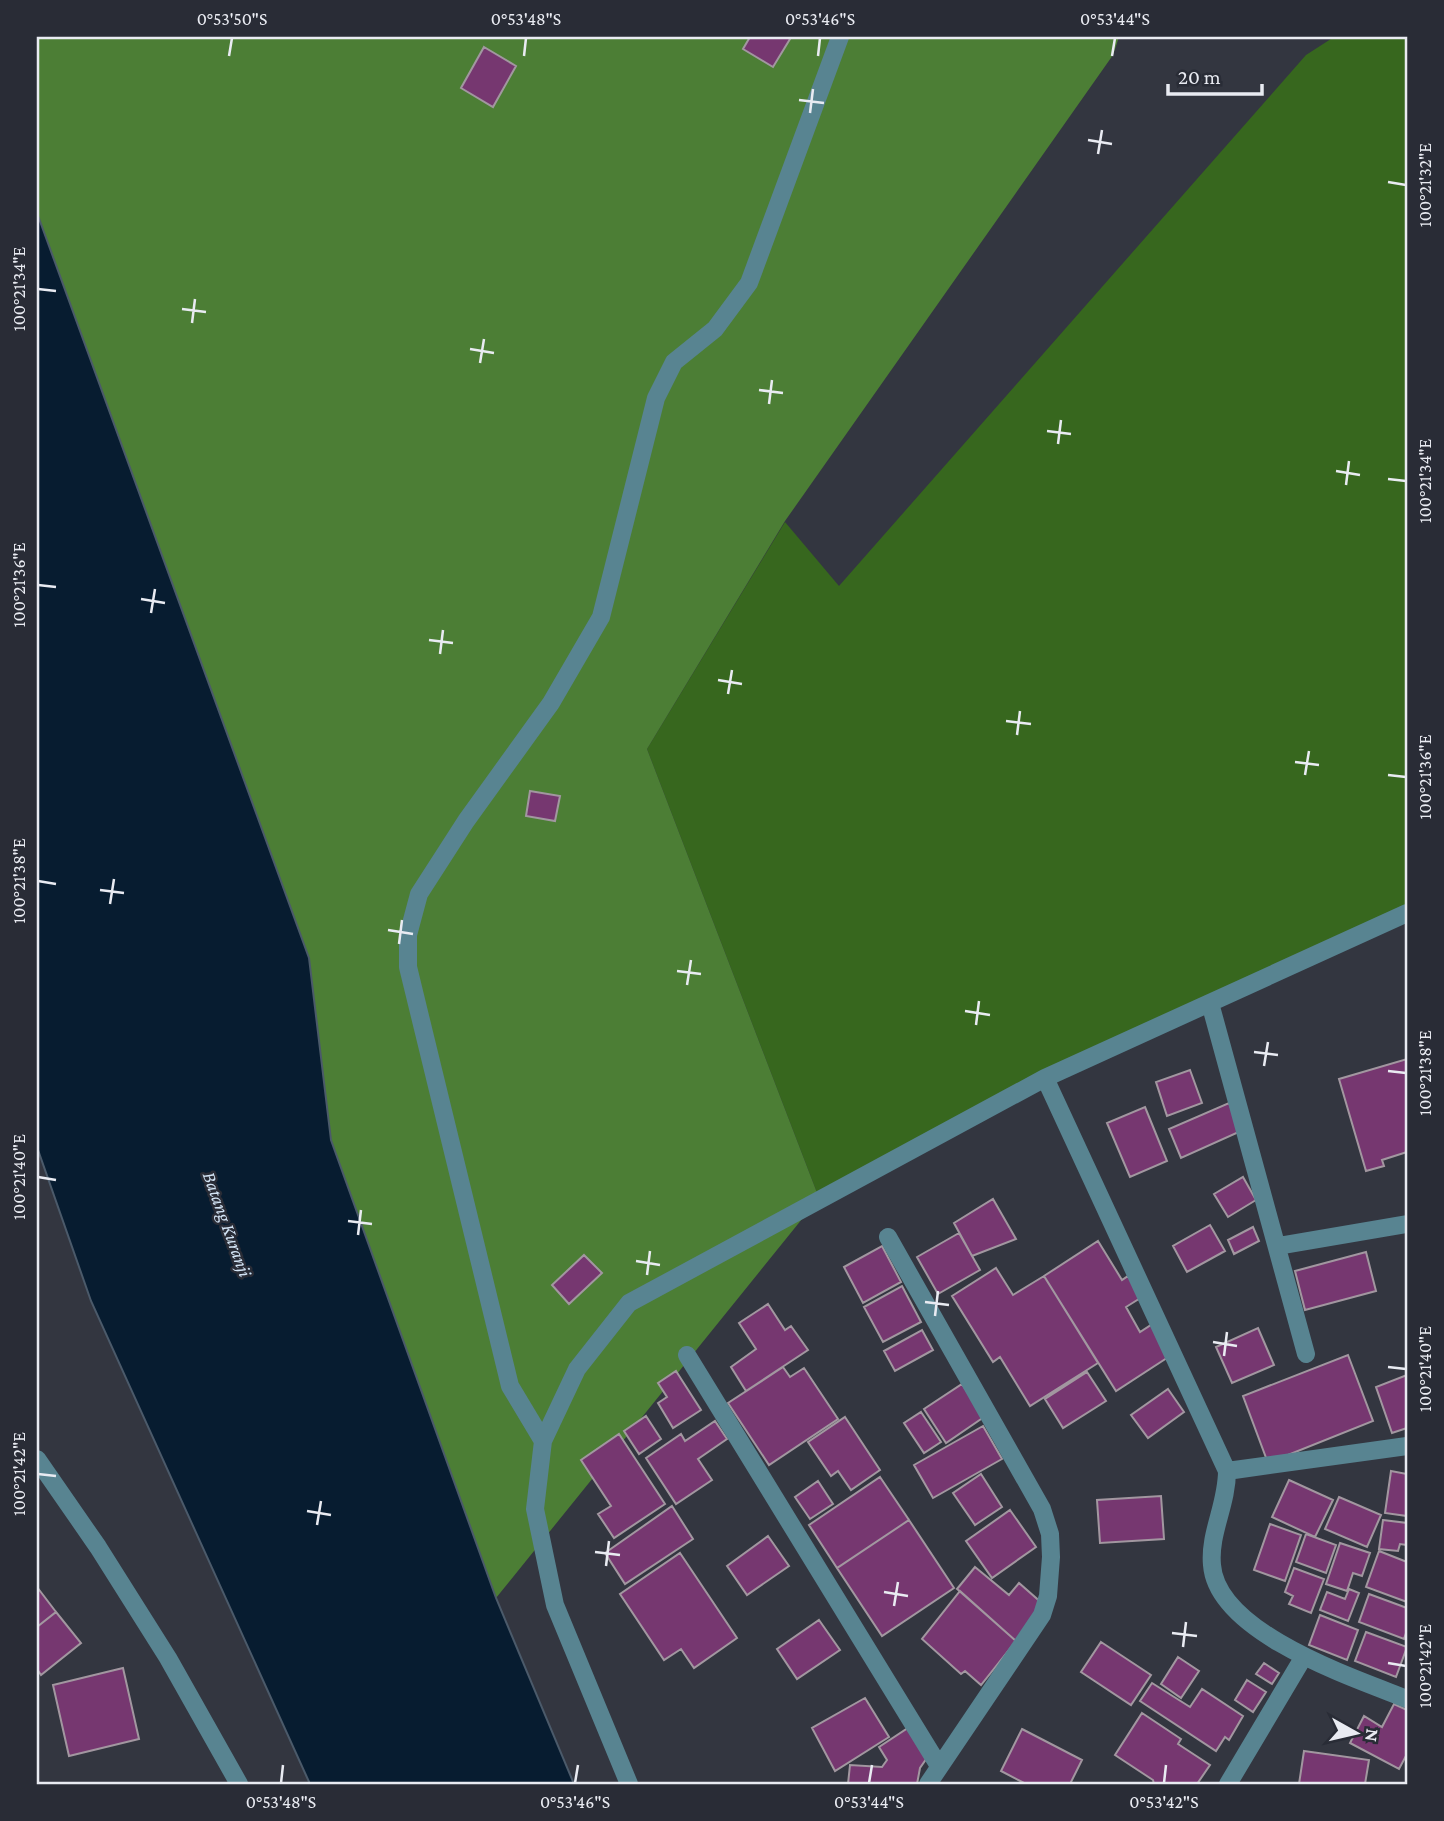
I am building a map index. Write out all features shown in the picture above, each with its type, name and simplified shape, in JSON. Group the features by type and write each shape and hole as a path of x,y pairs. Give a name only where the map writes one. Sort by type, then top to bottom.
{"street":[{"path":"543,1441 510,1386 408,967 408,935 419,894 466,821 551,703 601,617 656,398 674,362 715,329 749,283 840,37"},
{"path":"629,1784 555,1605 535,1509 543,1441 577,1369 629,1303 1045,1078 1407,916"},
{"path":"1210,1003 1307,1354"},
{"path":"1045,1078 1227,1471 1227,1496 1213,1537 1211,1567 1220,1589 1244,1618 1303,1658 1407,1699"},
{"path":"1278,1246 1407,1224"},
{"path":"888,1237 1042,1509 1050,1534 1051,1577 1042,1615 928,1784"},
{"path":"687,1355 939,1766"},
{"path":"1227,1471 1407,1446"},
{"path":"37,1459 99,1547 239,1784"},
{"path":"1228,1784 1303,1658"}],"green space":[{"path":"37,37 1119,37 1113,55 785,521 647,749 819,1198 496,1598 331,1140 37,234"},
{"path":"1334,37 1407,37 1407,908 819,1198 647,749 785,522 839,586 1306,55"}],"water":[{"name":"Batang Kuranji","path":"37,213 309,958 331,1140 496,1598 574,1784 310,1784 91,1301 37,1147"}],"building":[{"path":"750,37 790,39 773,67 743,49"},
{"path":"484,47 516,66 493,107 461,88"},
{"path":"530,791 560,796 555,821 526,816"},
{"path":"1407,1059 1407,1152 1382,1160 1384,1166 1366,1171 1339,1079"},
{"path":"1190,1070 1202,1103 1167,1116 1156,1082"},
{"path":"1229,1103 1241,1131 1181,1158 1169,1129"},
{"path":"1145,1107 1167,1161 1130,1177 1107,1123"},
{"path":"1243,1177 1256,1200 1228,1217 1214,1194"},
{"path":"993,1199 1016,1239 972,1256 954,1223"},
{"path":"1210,1225 1225,1251 1187,1272 1173,1246"},
{"path":"1253,1227 1259,1241 1234,1254 1228,1240"},
{"path":"959,1233 980,1270 938,1294 917,1257"},
{"path":"1098,1241 1122,1280 1128,1276 1142,1297 1126,1307 1140,1332 1154,1323 1173,1354 1116,1391 1044,1276"},
{"path":"882,1246 901,1282 863,1303 844,1267"},
{"path":"1366,1252 1376,1291 1305,1310 1295,1271"},
{"path":"584,1255 602,1273 569,1304 552,1285"},
{"path":"996,1268 1013,1295 1044,1276 1098,1363 1030,1406 1000,1357 993,1362 952,1296"},
{"path":"902,1286 921,1322 883,1342 864,1307"},
{"path":"768,1304 785,1330 791,1326 808,1350 746,1391 731,1367 756,1349 739,1323"},
{"path":"1258,1328 1274,1365 1232,1383 1216,1347"},
{"path":"922,1330 933,1350 895,1371 884,1351"},
{"path":"1348,1355 1373,1421 1268,1463 1243,1396"},
{"path":"783,1367 790,1377 804,1368 838,1419 769,1465 728,1403"},
{"path":"676,1371 701,1410 673,1428 658,1403 667,1397 658,1383"},
{"path":"1087,1372 1106,1401 1063,1428 1045,1399"},
{"path":"1407,1375 1407,1428 1392,1433 1376,1387"},
{"path":"962,1384 984,1417 946,1443 924,1409"},
{"path":"1168,1389 1184,1412 1148,1438 1131,1415"},
{"path":"921,1412 941,1442 924,1453 904,1423"},
{"path":"646,1416 661,1439 639,1454 624,1431"},
{"path":"845,1417 880,1470 851,1490 838,1471 831,1476 808,1442"},
{"path":"715,1421 727,1439 698,1459 712,1480 676,1504 646,1458 681,1434 685,1441"},
{"path":"983,1426 1002,1459 933,1498 914,1465"},
{"path":"619,1434 665,1504 614,1538 598,1514 611,1506 581,1460"},
{"path":"1391,1471 1407,1474 1407,1516 1385,1513"},
{"path":"981,1474 1002,1507 975,1525 953,1493"},
{"path":"880,1477 909,1520 837,1568 809,1525"},
{"path":"1289,1480 1333,1500 1315,1537 1272,1517"},
{"path":"818,1481 833,1504 810,1519 795,1497"},
{"path":"1161,1496 1164,1539 1100,1543 1097,1500"},
{"path":"1339,1497 1381,1515 1367,1547 1325,1529"},
{"path":"672,1506 693,1539 625,1584 605,1553"},
{"path":"1010,1510 1036,1547 992,1578 966,1541"},
{"path":"909,1520 954,1588 882,1636 837,1568"},
{"path":"1383,1520 1407,1523 1407,1545 1400,1544 1398,1551 1379,1549"},
{"path":"1270,1524 1301,1535 1285,1581 1254,1570"},
{"path":"1306,1534 1336,1545 1326,1573 1296,1562"},
{"path":"768,1536 789,1566 747,1595 727,1566"},
{"path":"1340,1543 1370,1553 1362,1576 1353,1573 1347,1591 1326,1584"},
{"path":"1379,1551 1407,1562 1407,1602 1366,1587"},
{"path":"680,1553 737,1638 694,1668 681,1649 664,1660 620,1594"},
{"path":"975,1567 1009,1595 1019,1583 1044,1605 1016,1641 957,1589"},
{"path":"1294,1568 1324,1579 1311,1613 1289,1604 1293,1596 1285,1592"},
{"path":"37,1587 56,1612 37,1627"},
{"path":"1349,1589 1359,1593 1348,1621 1320,1610 1327,1592 1345,1599"},
{"path":"960,1591 1016,1641 981,1685 965,1671 961,1674 922,1639"},
{"path":"1369,1594 1407,1608 1407,1630 1404,1639 1359,1622"},
{"path":"56,1612 81,1643 41,1675 37,1669 37,1627"},
{"path":"1320,1615 1358,1630 1347,1660 1309,1645"},
{"path":"819,1620 840,1650 797,1679 777,1649"},
{"path":"1366,1632 1407,1647 1396,1677 1355,1661"},
{"path":"1101,1642 1151,1675 1131,1705 1081,1672"},
{"path":"1178,1657 1199,1671 1181,1698 1161,1684"},
{"path":"1264,1663 1279,1673 1272,1684 1256,1674"},
{"path":"123,1668 139,1739 69,1756 53,1685"},
{"path":"1247,1680 1266,1692 1253,1712 1235,1700"},
{"path":"1152,1683 1190,1707 1202,1689 1243,1716 1229,1740 1225,1737 1216,1751 1140,1701"},
{"path":"865,1698 889,1737 835,1771 812,1728"},
{"path":"1394,1704 1407,1710 1407,1754 1399,1769 1350,1743 1364,1716 1382,1727"},
{"path":"1142,1713 1181,1739 1178,1744 1210,1765 1197,1784 1154,1784 1153,1780 1115,1755"},
{"path":"911,1726 929,1755 920,1768 917,1784 848,1784 850,1765 882,1767 887,1760 879,1747"},
{"path":"1022,1729 1082,1760 1070,1784 1026,1784 1001,1771"},
{"path":"1304,1751 1369,1760 1365,1784 1299,1784"}]}
